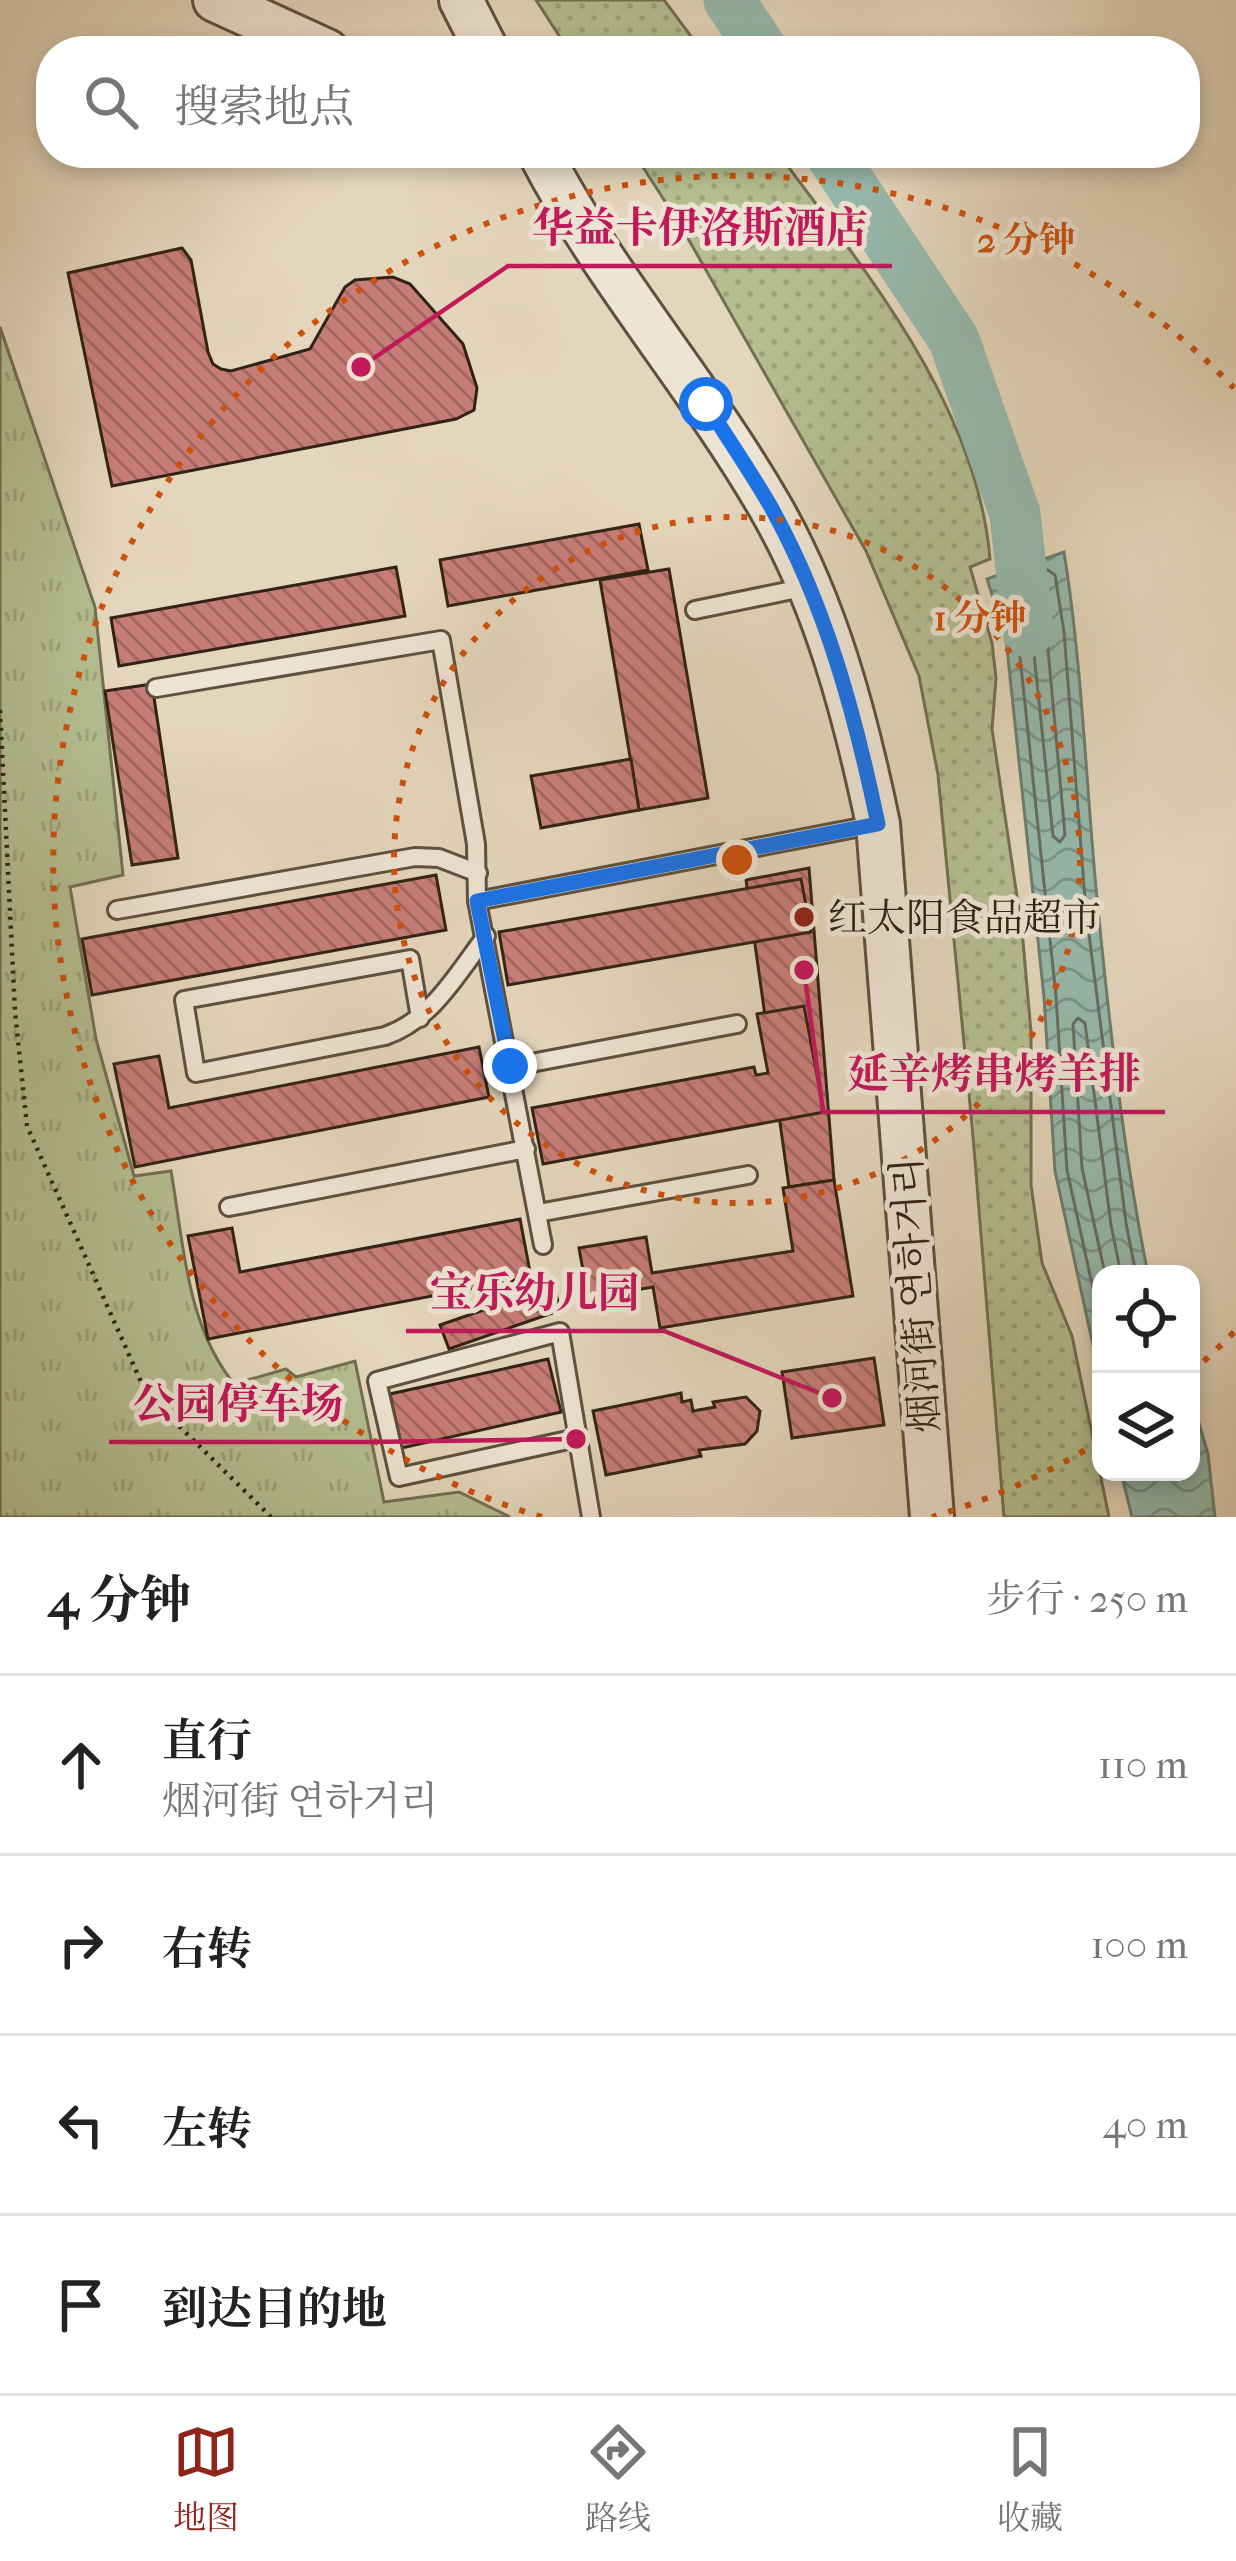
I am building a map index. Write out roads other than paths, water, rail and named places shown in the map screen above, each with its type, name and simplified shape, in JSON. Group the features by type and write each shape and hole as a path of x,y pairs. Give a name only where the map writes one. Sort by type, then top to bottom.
{"street":[{"path":"215,0 294,36"},
{"path":"461,0 479,36"},
{"name":"烟河街 연하거리","path":"548,168 772,509 842,677 878,824 932,1517"}],"lane":[{"path":"694,610 807,587"},
{"path":"156,688 441,640 478,873 477,901 544,1245"},
{"path":"477,901 878,824"},
{"path":"117,910 415,857 439,858 478,873"},
{"path":"420,1018 410,959 184,1000 196,1073 385,1036 420,1018 486,936"},
{"path":"510,1066 737,1024"},
{"path":"229,1207 526,1149"},
{"path":"538,1213 748,1175"},
{"path":"578,1438 399,1477 377,1382 560,1332 578,1438 591,1517"}],"water":[{"path":"1064,552 1113,1046 1146,1265 1092,1265 1092,1341 1055,1171 1044,997 1006,639 987,579"},
{"path":"1200,1427 1215,1517 1132,1517 1123,1481 1200,1481"}],"waterway":[{"path":"729,0 753,36"},
{"path":"840,168 954,340 1015,514 1028,632"}],"place":[{"name":"华益卡伊洛斯酒店","path":"361,367"},
{"name":"红太阳食品超市","path":"804,917"},
{"name":"延辛烤串烤羊排","path":"804,970"},
{"name":"宝乐幼儿园","path":"832,1398"},
{"name":"公园停车场","path":"576,1439"}]}
